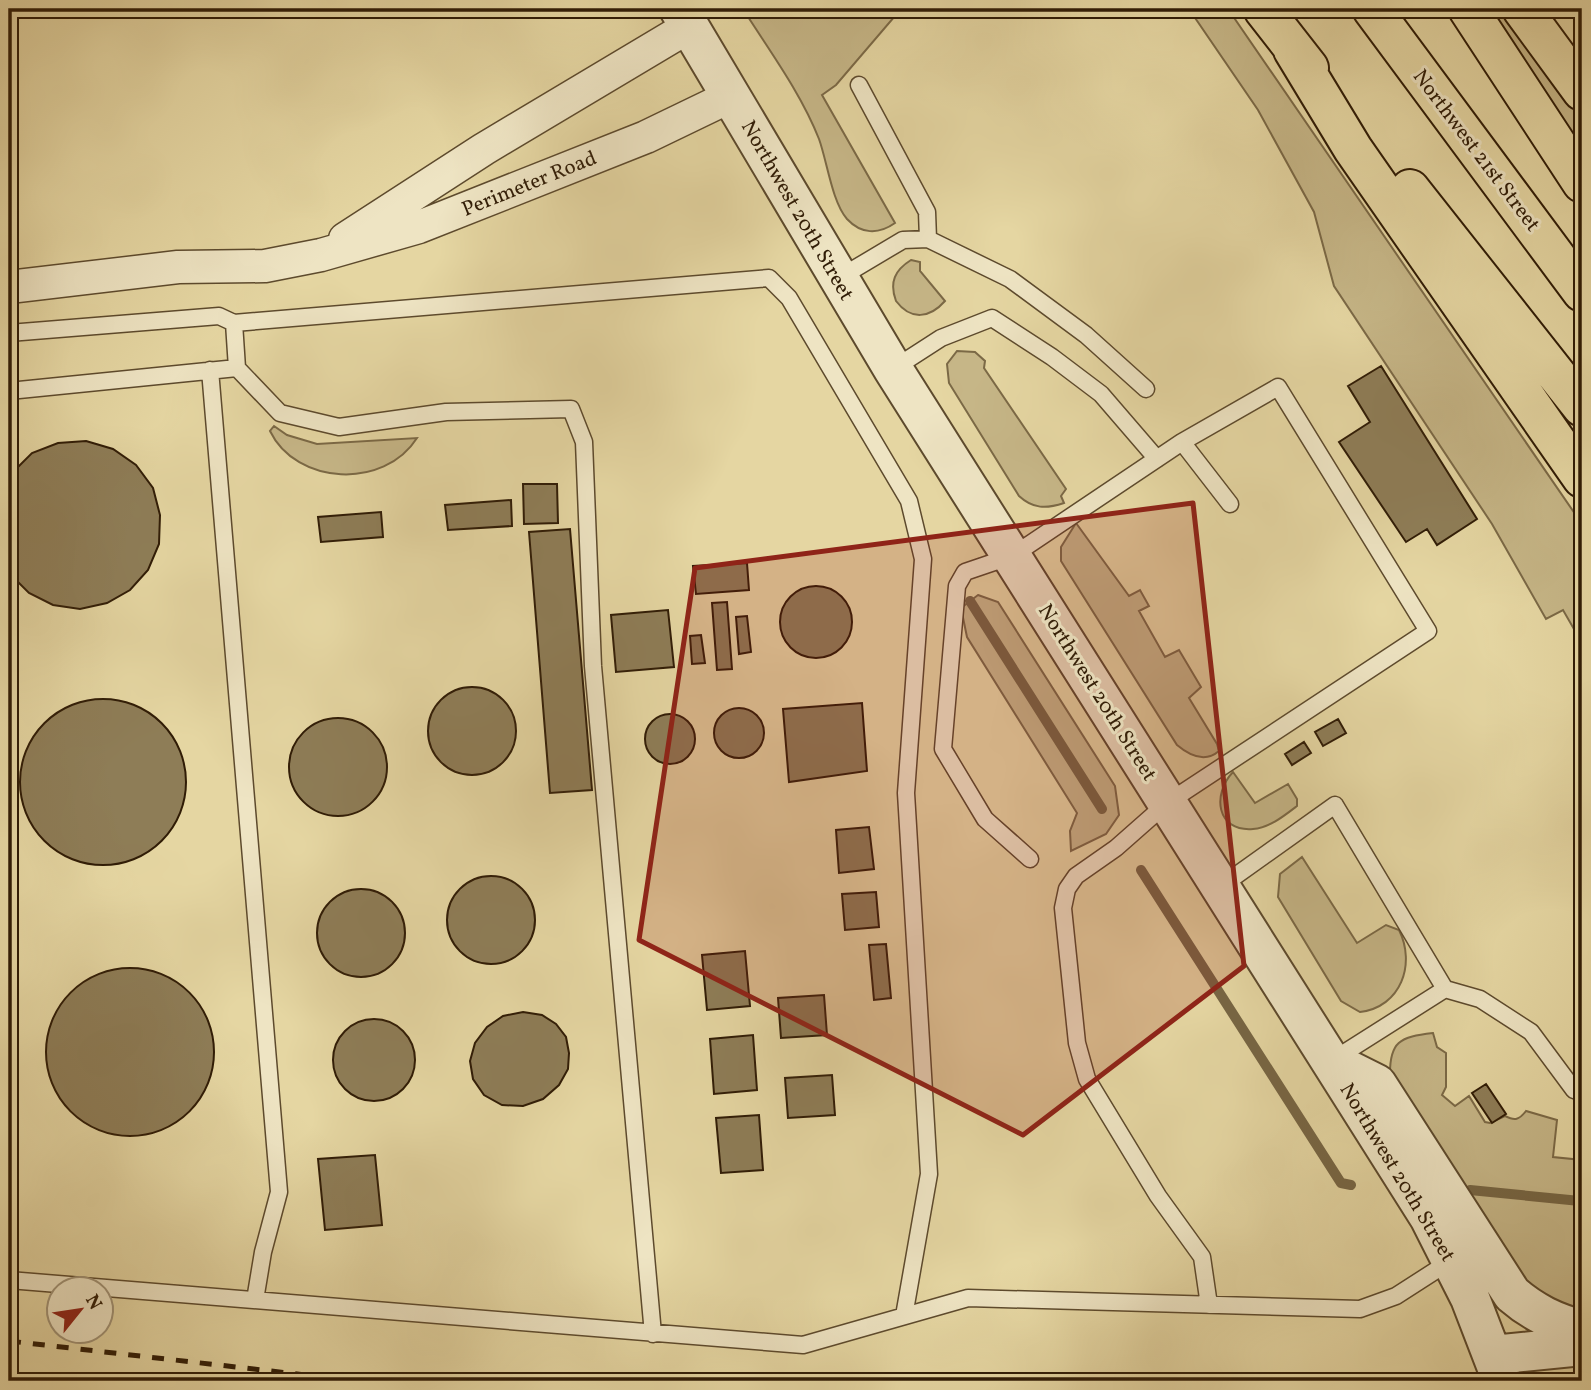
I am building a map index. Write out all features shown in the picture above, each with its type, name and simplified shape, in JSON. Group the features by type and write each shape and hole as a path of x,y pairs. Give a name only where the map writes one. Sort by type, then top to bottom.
{"main road":[{"path":"1263,9 1293,50 1369,137 1582,407"},
{"name":"Northwest 21st Street","path":"1372,9 1582,292"},
{"path":"1468,9 1582,183"},
{"path":"1522,9 1582,91"},
{"path":"1293,50 1353,149 1582,478"}],"street":[{"name":"Northwest 20th Street","path":"684,18 892,369 1331,1061 1452,1260 1497,1368"},
{"name":"Perimeter Road","path":"321,256 684,18"},
{"name":"Perimeter Road","path":"9,287 178,267 265,265 321,256 419,227 646,137 731,96"},
{"path":"1331,1061 1377,1084 1512,1294 1529,1309 1552,1322 1582,1330"},
{"path":"1497,1368 1582,1346"}],"lane":[{"path":"859,85 927,212 928,239"},
{"path":"837,279 903,240 928,239 1010,279 1086,335 1146,389"},
{"path":"9,333 219,316 234,323 769,278 789,298 909,501 923,559 906,793 929,1174 904,1316"},
{"path":"892,369 941,338 992,318 1052,357 1101,394 1157,459"},
{"path":"234,323 237,368 280,412 339,427 446,412 571,409 584,442 593,666 653,1334"},
{"path":"9,391 237,368"},
{"path":"210,370 279,1192 263,1252 256,1300"},
{"path":"1031,859 985,819 943,749 957,586 965,572 1012,556 1182,442 1278,387 1428,631 1167,803 1115,848 1076,876 1067,889 1063,908 1077,1043 1087,1079 1158,1196 1202,1257 1209,1305"},
{"path":"1182,442 1230,504"},
{"path":"1220,887 1335,805 1364,858 1445,989 1485,1003 1538,1039 1574,1090"},
{"path":"1331,1061 1445,989"},
{"path":"9,1280 803,1345 968,1298 1360,1308 1396,1296 1452,1260"}],"highlighted area":[{"path":"1193,503 1244,966 1023,1135 639,940 695,568"}],"shaded area":[{"path":"743,9 901,9 836,85 822,95 895,223 882,230 864,230 852,224 842,212 812,122 784,72"},
{"path":"1189,9 1228,9 1582,524 1582,643 1563,610 1546,619 1492,524 1334,286 1314,212 1258,110"},
{"path":"1484,9 1508,9 1582,111 1582,160"},
{"path":"911,260 920,262 920,271 945,301 927,314 908,312 896,301 893,282 897,272"},
{"path":"957,351 975,352 985,361 984,368 1066,489 1061,496 1064,503 1040,507 1019,496 949,383 947,364"},
{"path":"274,426 287,435 317,444 417,438 402,455 384,466 363,473 341,474 319,471 299,462 282,449 270,431"},
{"path":"1076,523 1129,596 1140,590 1149,606 1139,611 1165,657 1179,650 1201,687 1189,698 1217,744 1219,751 1214,755 1198,757 1177,745 1061,561 1061,547"},
{"path":"978,595 998,602 1115,786 1119,815 1106,834 1071,851 1070,831 1077,813 967,637 961,608"},
{"path":"1233,772 1255,803 1288,784 1297,799 1297,806 1276,821 1259,828 1241,828 1231,824 1221,810 1220,800 1226,781"},
{"path":"1302,857 1357,943 1386,925 1399,930 1406,956 1405,970 1395,993 1386,1002 1360,1012 1341,1001 1278,897 1280,874"},
{"path":"1433,1033 1437,1047 1446,1053 1446,1087 1442,1095 1455,1106 1469,1096 1485,1122 1490,1123 1505,1116 1517,1119 1526,1111 1557,1120 1553,1157 1582,1160 1582,1211 1574,1290 1582,1291 1582,1316 1530,1294 1390,1077 1394,1048 1412,1036"},
{"path":"9,1374 80,1381 9,1381"}],"building":[{"path":"1381,366 1477,519 1437,545 1427,529 1406,542 1339,442 1370,422 1348,386"},
{"path":"86,441 113,449 136,465 153,488 160,515 159,544 148,570 130,590 107,603 80,609 53,605 29,593 10,574 9,476 32,453 58,443"},
{"path":"523,484 557,484 558,523 524,524"},
{"path":"511,500 512,526 448,530 445,505"},
{"path":"381,512 383,537 321,542 318,517"},
{"path":"570,529 592,790 550,793 529,532"},
{"path":"747,563 749,590 696,594 693,566"},
{"path":"816,586 836,592 846,602 852,622 846,642 836,652 816,658 796,652 786,642 780,622 786,602 796,592"},
{"path":"727,602 732,669 717,670 712,603"},
{"path":"668,610 674,667 616,672 611,615"},
{"path":"747,616 751,652 739,654 736,617"},
{"path":"701,635 705,663 692,664 690,636"},
{"path":"472,687 489,691 503,700 512,714 516,731 512,748 503,762 489,771 472,775 455,771 441,762 432,748 428,731 432,714 441,700 455,691"},
{"path":"103,699 135,705 162,723 180,750 186,782 180,814 162,841 135,859 103,865 71,859 44,841 26,814 20,782 26,750 44,723 71,705"},
{"path":"862,703 867,771 789,782 783,709"},
{"path":"739,708 757,715 764,733 757,751 739,758 721,751 714,733 721,715"},
{"path":"670,714 688,721 695,739 688,757 670,764 652,757 645,739 652,721"},
{"path":"338,718 357,722 373,732 383,748 387,767 383,786 373,802 357,812 338,816 319,812 303,802 293,786 289,767 293,748 303,732 319,722"},
{"path":"1338,719 1346,733 1323,746 1315,732"},
{"path":"1304,742 1311,753 1292,765 1285,754"},
{"path":"869,827 874,869 839,873 836,830"},
{"path":"491,876 508,880 522,889 531,903 535,920 531,937 522,951 508,960 491,964 474,960 460,951 451,937 447,920 451,903 460,889 474,880"},
{"path":"361,889 378,893 392,902 401,916 405,933 401,950 392,964 378,973 361,977 344,973 330,964 321,950 317,933 321,916 330,902 344,893"},
{"path":"876,892 879,927 845,930 842,894"},
{"path":"886,944 891,998 874,1000 869,945"},
{"path":"745,951 750,1006 707,1010 702,955"},
{"path":"130,968 162,975 189,993 207,1020 214,1052 207,1084 189,1111 162,1129 130,1136 98,1129 71,1111 53,1084 46,1052 53,1020 71,993 98,975"},
{"path":"824,995 827,1035 781,1038 778,998"},
{"path":"523,1012 542,1015 556,1024 566,1037 568,1069 559,1085 543,1099 523,1106 502,1105 484,1095 473,1079 470,1061 475,1043 487,1027 503,1016"},
{"path":"366,1019 382,1019 397,1026 408,1037 415,1052 412,1076 403,1089 382,1101 366,1101 351,1094 340,1083 333,1068 333,1052 340,1037 351,1026"},
{"path":"753,1035 757,1090 714,1094 710,1039"},
{"path":"832,1075 835,1115 788,1118 785,1078"},
{"path":"1486,1084 1506,1114 1492,1123 1472,1093"},
{"path":"759,1115 763,1170 721,1173 716,1118"},
{"path":"375,1155 382,1225 325,1230 318,1159"}],"waterway":[{"path":"970,601 1102,809"},
{"path":"1141,870 1341,1183 1351,1185"},
{"path":"1470,1190 1580,1201"}],"railway":[{"path":"9,1341 358,1381"}]}
